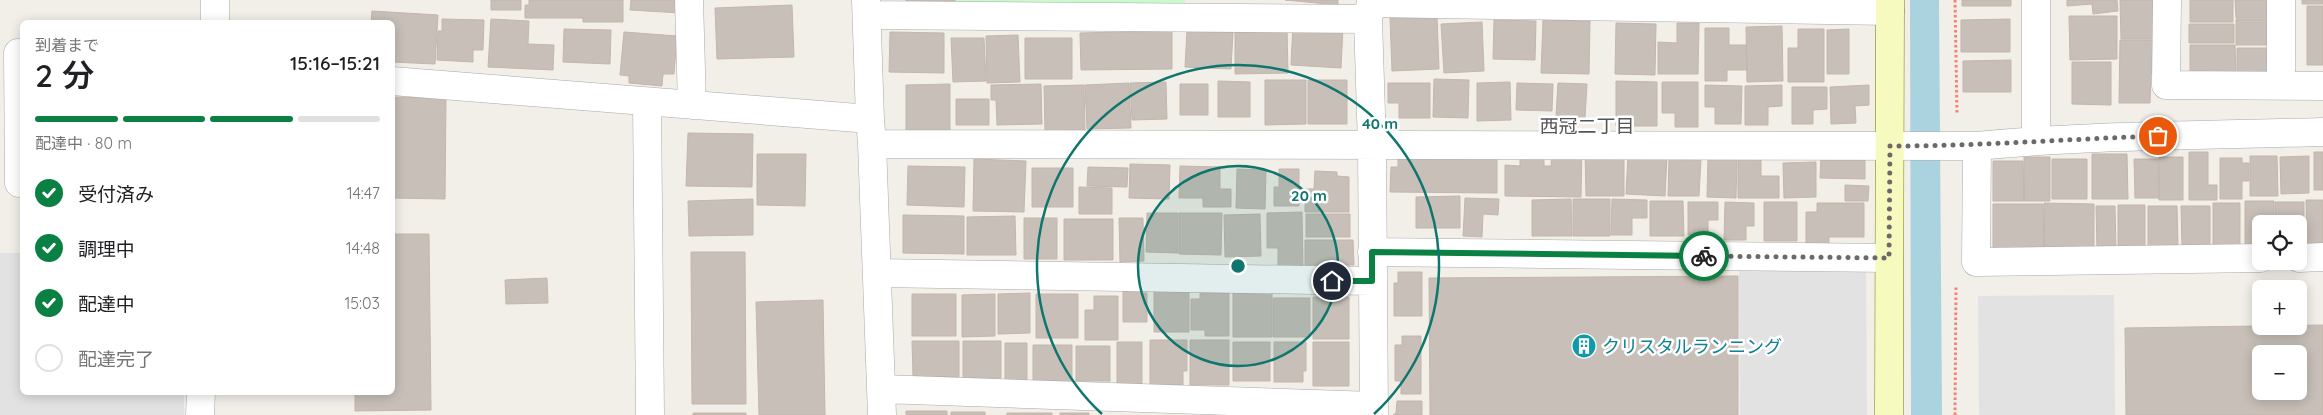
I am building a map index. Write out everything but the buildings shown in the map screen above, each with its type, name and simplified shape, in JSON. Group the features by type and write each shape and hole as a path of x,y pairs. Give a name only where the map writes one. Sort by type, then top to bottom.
{"street":[{"path":"215,0 215,20"},
{"path":"689,0 692,105"},
{"path":"2036,0 2036,140"},
{"path":"2167,0 2166,86 2323,86"},
{"path":"2280,86 2281,0"},
{"path":"1370,7 1374,411 881,402 866,7 1890,6 1895,146 1889,258 1889,415"},
{"path":"13,53 20,183"},
{"path":"395,81 692,105 871,132 1372,146 1967,146 2036,140 2323,132"},
{"path":"647,102 650,415"},
{"path":"1967,146 1976,262 2252,258"},
{"path":"1372,252 1889,258"},
{"path":"2307,258 2323,257"},
{"path":"877,274 1372,281"},
{"path":"200,415 201,395"}],"green space":[{"path":"946,0 1185,0 1185,10 946,8"}],"shaded area":[{"path":"0,253 20,253 20,395 184,395 184,415 0,415"},
{"path":"1739,270 1866,270 1867,415 1740,415"},
{"path":"2114,295 2115,415 1979,415 1978,296"}],"water":[{"path":"1910,0 1939,0 1942,415 1911,415"}],"way so far":[{"path":"1704,256 1889,258 1890,146 1977,146 2036,140 2158,136"}],"place":[{"name":"クリスタルランニング","path":"1584,346"}],"district":[{"name":"西冠二丁目","path":"1587,126"}],"route":[{"path":"1332,281 1372,281 1372,252 1704,256"}]}
